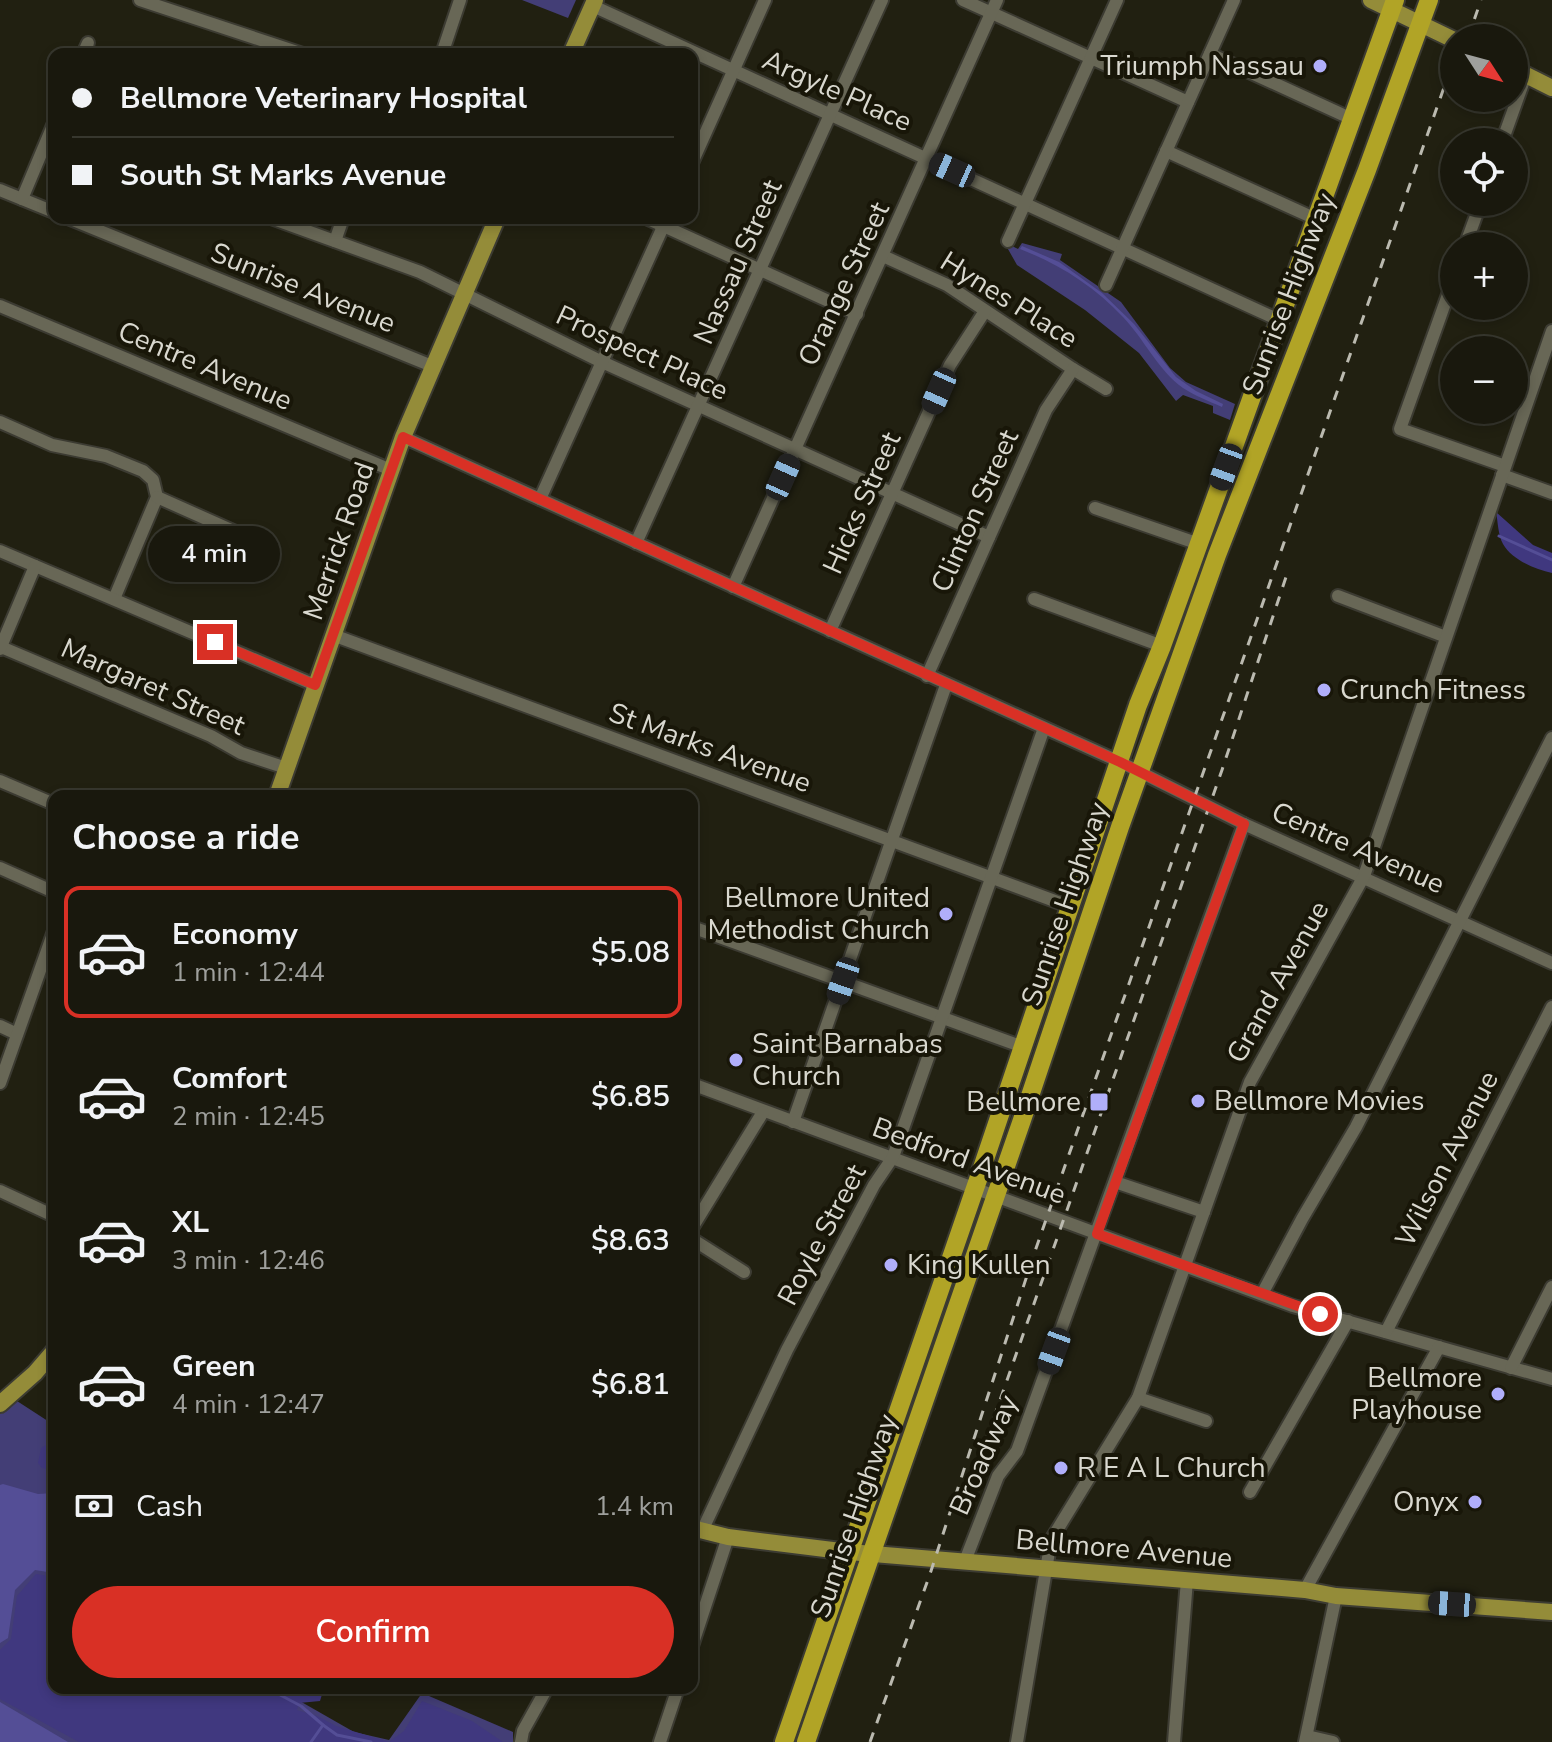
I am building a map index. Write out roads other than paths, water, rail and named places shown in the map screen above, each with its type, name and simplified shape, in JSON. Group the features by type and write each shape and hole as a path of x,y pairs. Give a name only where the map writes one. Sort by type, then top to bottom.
{"highway":[{"name":"Sunrise Highway","path":"806,1742 1217,555 1429,0"},
{"name":"Sunrise Highway","path":"784,1742 1138,705 1393,5"}],"main road":[{"path":"1371,0 1393,5 1440,33"},
{"path":"574,48 594,3"},
{"path":"1528,76 1552,88"},
{"name":"Merrick Road","path":"279,790 403,437 494,224"},
{"path":"0,1404 48,1363"},
{"name":"Bellmore Avenue","path":"698,1530 728,1537 849,1552 1305,1590 1336,1596 1552,1612"}],"street":[{"path":"140,0 285,48"},
{"path":"444,48 460,0"},
{"path":"698,150 765,0"},
{"name":"Nassau Street","path":"636,543 882,0"},
{"path":"963,0 1188,102"},
{"name":"Orange Street","path":"733,587 997,0"},
{"path":"1008,241 1117,0"},
{"path":"1106,285 1234,0"},
{"name":"Argyle Place","path":"594,3 687,48"},
{"name":"Argyle Place","path":"698,54 1279,320"},
{"path":"1210,54 1352,119"},
{"path":"22,199 48,137"},
{"path":"1166,151 1316,219"},
{"path":"0,190 48,210"},
{"name":"Sunrise Avenue","path":"83,224 432,366"},
{"name":"Prospect Place","path":"288,224 420,272 602,362 989,537"},
{"path":"335,241 341,224"},
{"path":"540,499 664,224"},
{"path":"669,224 857,314"},
{"name":"Hynes Place","path":"883,256 947,285 1106,389"},
{"name":"Centre Avenue","path":"0,306 391,470"},
{"name":"Hicks Street","path":"830,631 950,365 985,311"},
{"path":"1440,317 1400,429 1504,470 1552,493"},
{"name":"Grand Avenue","path":"1018,1742 1051,1540 1138,1398 1250,1082 1364,876 1552,331"},
{"name":"Clinton Street","path":"927,676 1046,410 1073,369"},
{"path":"0,422 52,445 106,456 143,471 153,480 157,497 114,599"},
{"name":"Centre Avenue","path":"403,437 1120,762 1244,824 1552,963"},
{"path":"157,497 249,538"},
{"path":"1095,508 1199,544"},
{"path":"0,551 315,685"},
{"path":"0,648 35,566"},
{"path":"1338,596 1446,637"},
{"path":"1034,599 1162,646"},
{"name":"St Marks Avenue","path":"333,635 1071,907"},
{"name":"Margaret Street","path":"0,648 211,736 241,753 286,768"},
{"path":"793,1122 946,685"},
{"name":"Royle Street","path":"698,1528 787,1350 874,1185 893,1157 1044,728"},
{"path":"1262,1294 1356,1127 1552,738"},
{"path":"0,781 48,801"},
{"name":"Broadway","path":"965,1561 998,1476 1017,1451 1244,824"},
{"path":"0,868 48,889"},
{"path":"698,929 1023,1047"},
{"path":"0,1083 48,948"},
{"name":"Wilson Avenue","path":"1386,1332 1552,1007"},
{"path":"0,1026 17,1034"},
{"name":"Bedford Avenue","path":"698,1086 1262,1294 1552,1379"},
{"path":"698,1218 763,1112"},
{"path":"1115,1182 1204,1212"},
{"path":"0,1191 48,1213"},
{"path":"698,1243 744,1272"},
{"path":"1511,1368 1552,1287"},
{"path":"1250,1492 1348,1321"},
{"path":"1305,1590 1439,1347"},
{"path":"1138,1398 1206,1421"},
{"path":"698,1628 728,1537"},
{"path":"1174,1742 1187,1580"},
{"path":"1333,1742 1306,1739 1336,1596"},
{"path":"522,1737 544,1694"},
{"path":"660,1742 676,1694"}],"waterway":[{"path":"1499,536 1552,560"},
{"path":"278,1694 301,1706 323,1725 311,1742"},
{"path":"323,1725 337,1735 371,1742"}],"railway":[{"path":"1473,24 1481,0"},
{"path":"870,1742 930,1574 1034,1254 1440,99"},
{"path":"987,1437 1222,770 1289,568"}],"place":[{"name":"Triumph Nassau","path":"1320,66"},
{"name":"Crunch Fitness","path":"1324,690"},
{"name":"Bellmore United Methodist Church","path":"946,914"},
{"name":"Saint Barnabas Church","path":"736,1060"},
{"name":"Bellmore Movies","path":"1198,1101"},
{"name":"Bellmore","path":"1099,1102"},
{"name":"King Kullen","path":"891,1265"},
{"name":"Bellmore Playhouse","path":"1498,1394"},
{"name":"R E A L Church","path":"1061,1468"},
{"name":"Onyx","path":"1475,1502"}]}
